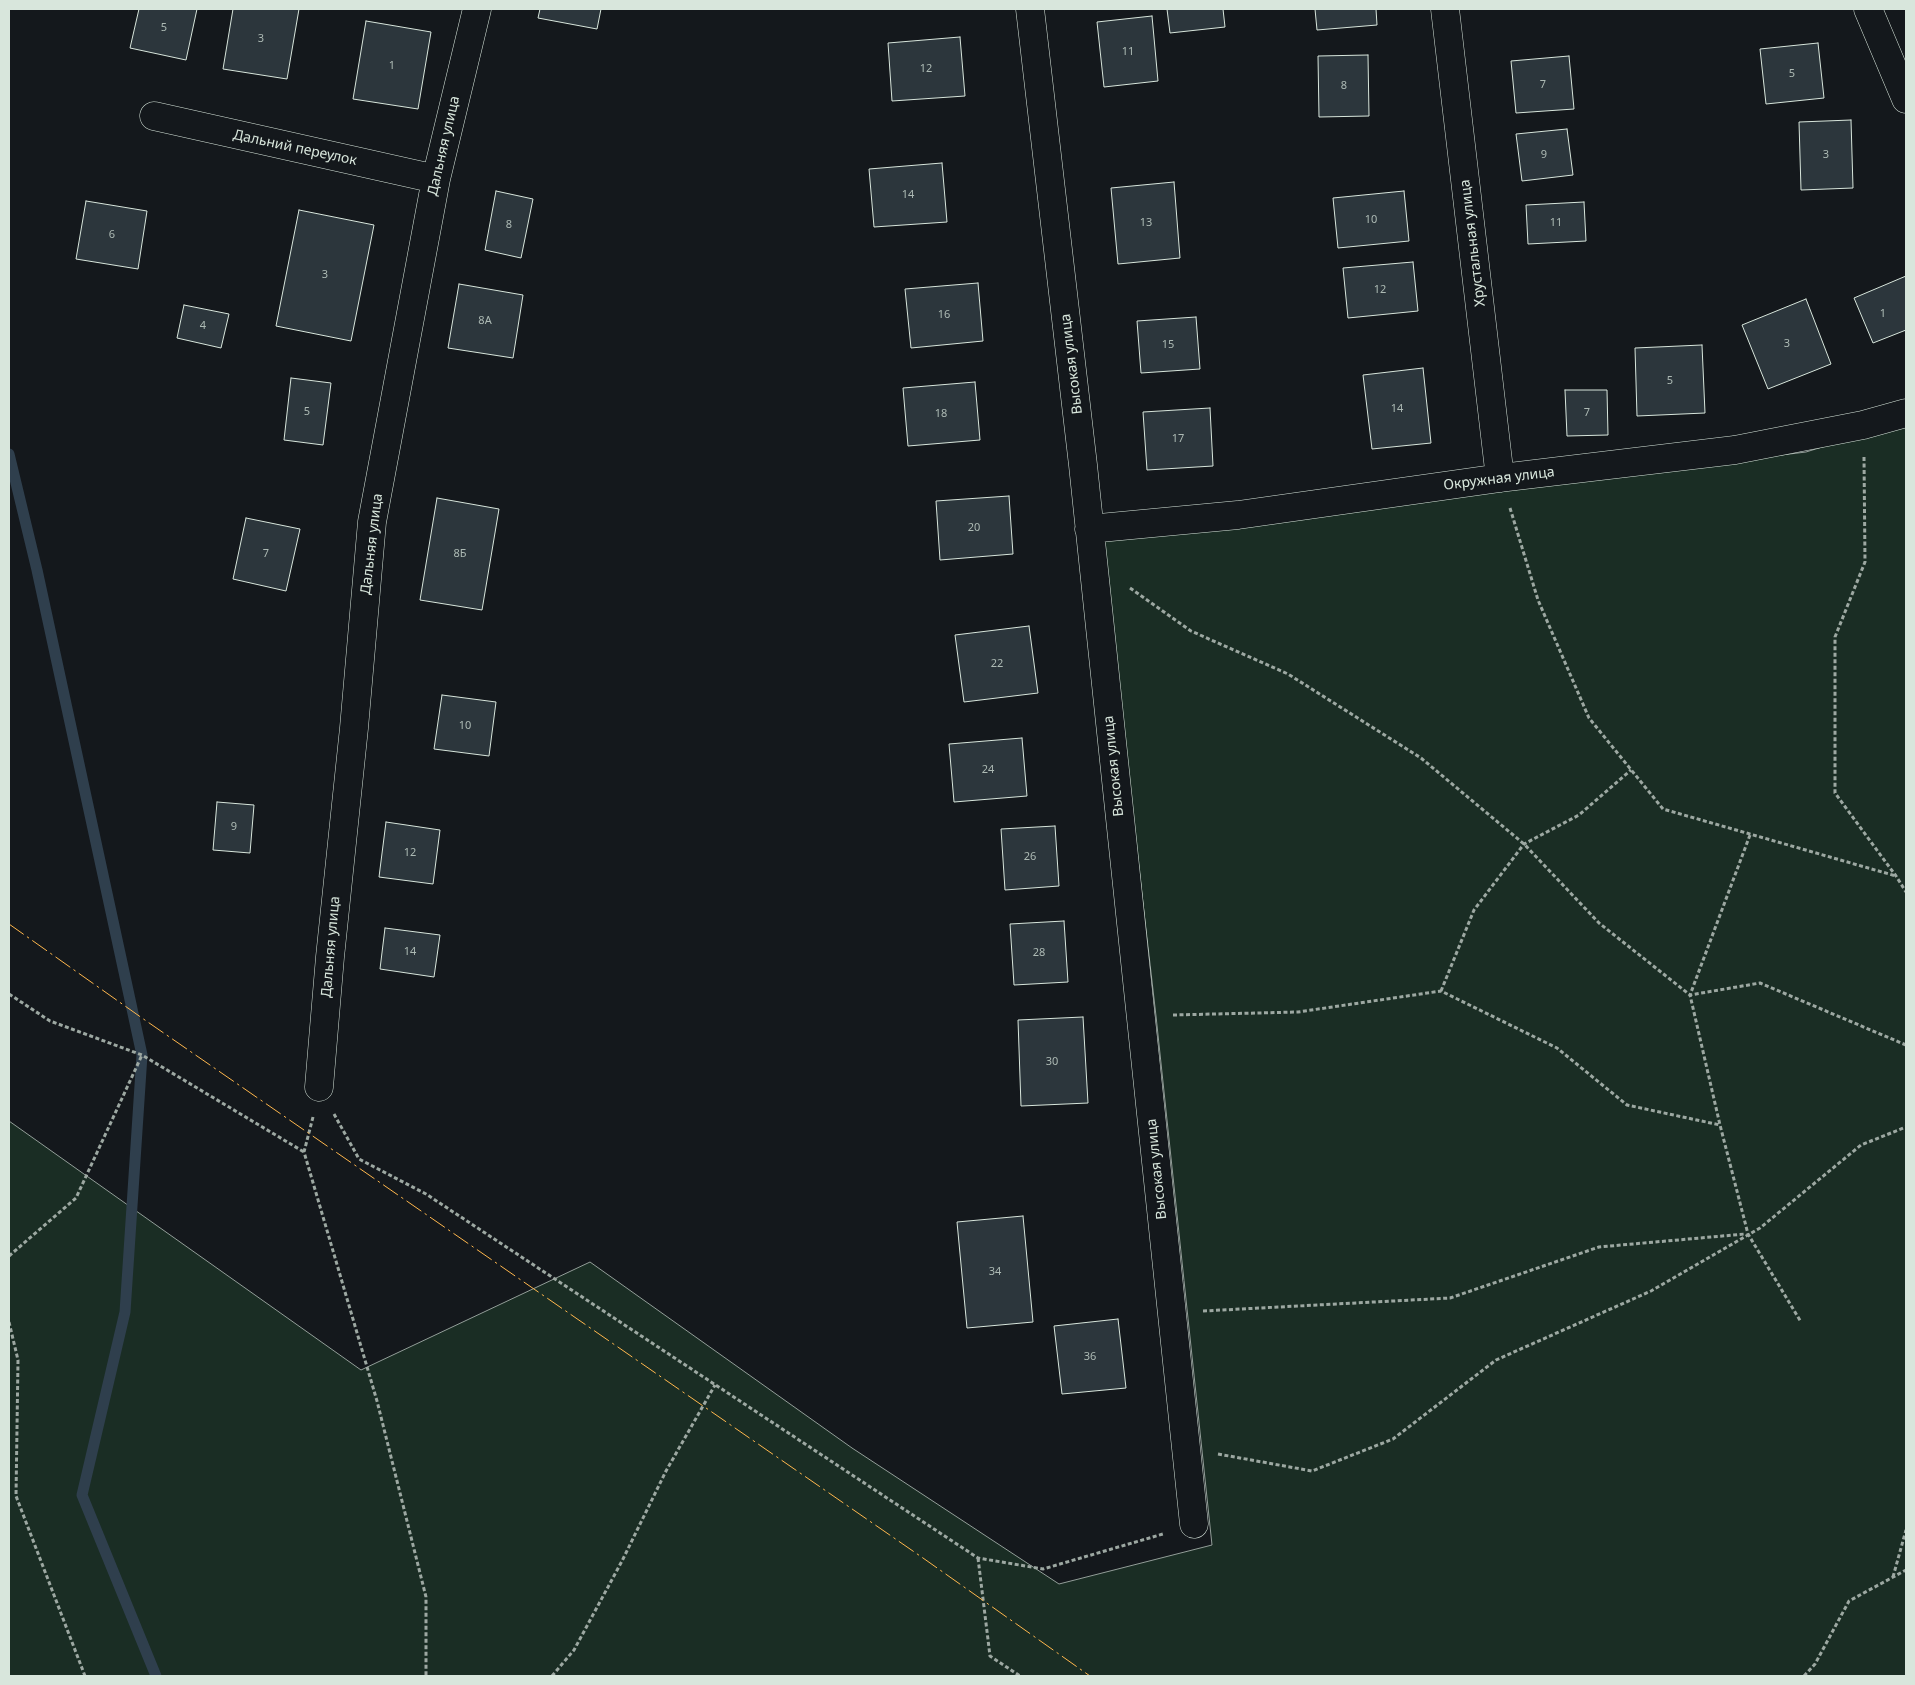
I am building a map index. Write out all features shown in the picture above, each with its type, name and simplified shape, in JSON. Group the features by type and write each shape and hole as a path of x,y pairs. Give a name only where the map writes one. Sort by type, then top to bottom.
{"street":[{"name":"Дальняя улица","path":"319,1088 372,522 436,179 477,9"},
{"name":"Высокая улица","path":"1030,9 1083,465 1194,1524"},
{"name":"Хрустальная улица","path":"1445,9 1500,478"},
{"path":"1868,9 1906,99"},
{"name":"Дальний переулок","path":"154,116 436,179"},
{"name":"Окружная улица","path":"1089,529 1238,515 1500,478 1735,450 1863,425 1906,412"}],"path":[{"path":"1863,425 1864,562 1835,637 1835,793 1906,892"},
{"path":"1500,478 1538,600 1589,718 1662,809 1896,876"},
{"path":"1092,562 1191,631 1288,674 1421,758 1524,844 1599,923 1690,995 1760,983 1906,1045"},
{"path":"1441,991 1474,910 1524,844 1579,815 1631,770"},
{"path":"1750,835 1690,995 1720,1125 1748,1234 1801,1322"},
{"path":"1141,1016 1298,1012 1441,991 1557,1048 1627,1105 1720,1125"},
{"path":"9,994 50,1022 142,1055 304,1152"},
{"path":"9,1256 76,1198 142,1055"},
{"path":"319,1088 304,1152 377,1401 426,1597 426,1676"},
{"path":"319,1088 359,1159 426,1194 978,1558 1043,1570 1194,1524"},
{"path":"1186,1449 1312,1471 1393,1439 1496,1360 1651,1291 1760,1228 1861,1144 1906,1127"},
{"path":"1172,1312 1450,1298 1599,1247 1748,1234"},
{"path":"9,1322 18,1360 16,1496 86,1676"},
{"path":"552,1676 574,1650 622,1561 666,1471 715,1385"},
{"path":"1892,1578 1906,1530"},
{"path":"978,1558 990,1656 1020,1676"},
{"path":"1804,1676 1815,1664 1849,1601 1906,1570"}],"green space":[{"path":"1906,421 1906,1676 9,1676 9,1121 361,1370 590,1262 852,1448 1059,1584 1212,1545 1156,1016 1101,538 1806,452"}],"building":[{"path":"139,9 197,9 186,60 130,48"},
{"path":"233,9 299,9 287,79 223,69"},
{"path":"540,9 601,9 597,29 538,18"},
{"path":"1167,9 1223,9 1225,27 1170,33"},
{"path":"1315,9 1376,9 1377,25 1317,30"},
{"path":"1152,16 1158,81 1104,87 1097,22"},
{"path":"366,21 431,32 418,109 353,99"},
{"path":"960,37 965,96 892,101 888,43"},
{"path":"1818,43 1824,98 1766,104 1760,49"},
{"path":"1368,55 1369,116 1319,117 1318,56"},
{"path":"1569,56 1574,109 1516,113 1511,61"},
{"path":"1851,120 1853,188 1801,190 1799,122"},
{"path":"1567,129 1573,175 1522,181 1516,134"},
{"path":"942,163 947,222 874,227 869,169"},
{"path":"1174,182 1180,258 1118,264 1111,188"},
{"path":"496,191 533,199 521,258 485,250"},
{"path":"1404,191 1409,241 1338,248 1333,198"},
{"path":"86,201 147,211 138,269 76,259"},
{"path":"1584,202 1586,241 1528,244 1526,205"},
{"path":"299,210 374,225 351,341 276,326"},
{"path":"1413,262 1418,311 1348,318 1343,268"},
{"path":"1906,276 1906,330 1873,343 1854,298"},
{"path":"978,283 983,341 911,348 905,289"},
{"path":"459,284 523,295 513,358 448,348"},
{"path":"1806,299 1831,364 1768,389 1742,325"},
{"path":"184,305 229,314 221,348 177,338"},
{"path":"1196,317 1200,369 1141,373 1137,321"},
{"path":"1702,345 1705,413 1637,416 1635,348"},
{"path":"1423,368 1431,443 1372,449 1363,375"},
{"path":"291,378 331,383 323,445 284,440"},
{"path":"975,382 980,440 908,446 903,388"},
{"path":"1565,390 1607,390 1608,435 1567,436"},
{"path":"1210,408 1213,466 1147,470 1143,412"},
{"path":"1009,496 1013,554 940,560 936,501"},
{"path":"437,498 499,509 482,610 420,600"},
{"path":"246,518 300,529 286,591 233,579"},
{"path":"1029,626 1038,693 964,702 955,635"},
{"path":"442,695 496,702 489,756 434,749"},
{"path":"1022,738 1027,796 954,802 949,744"},
{"path":"217,802 254,805 250,853 213,850"},
{"path":"386,822 440,830 433,884 379,877"},
{"path":"1055,826 1059,886 1005,890 1001,829"},
{"path":"1064,921 1068,982 1014,985 1010,924"},
{"path":"385,928 440,935 434,977 380,969"},
{"path":"1083,1017 1088,1103 1021,1106 1018,1020"},
{"path":"1023,1216 1033,1322 967,1328 957,1222"},
{"path":"1118,1319 1126,1388 1062,1394 1054,1326"}],"waterway":[{"path":"9,454 37,570 142,1055 125,1312 82,1495 156,1676"}],"power":[{"path":"9,924 1090,1676"}]}
